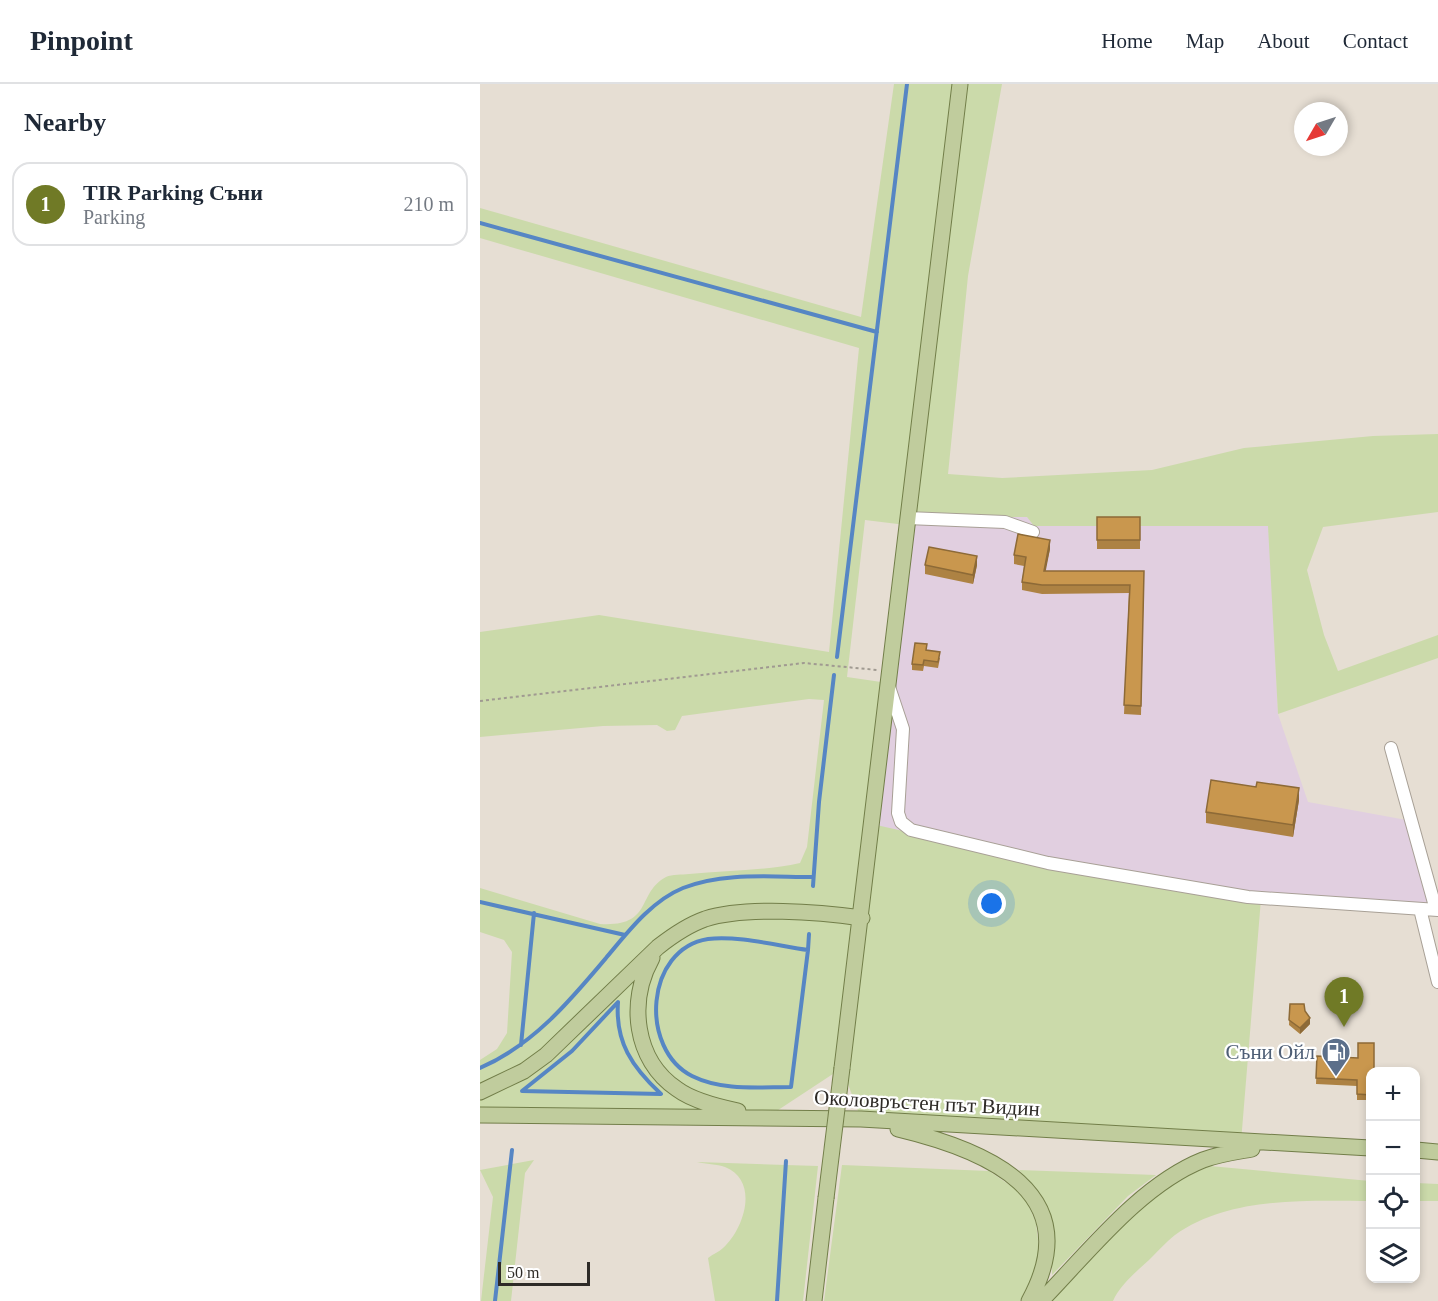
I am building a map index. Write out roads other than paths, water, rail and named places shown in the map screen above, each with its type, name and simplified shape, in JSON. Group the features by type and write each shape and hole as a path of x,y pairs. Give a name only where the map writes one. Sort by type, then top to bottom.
{"main road":[{"path":"814,1301 960,84"},
{"path":"480,1092 524,1071 546,1055 658,947 676,933 705,919 736,913 830,914 861,918"},
{"path":"658,947 643,974 638,1000 639,1035 652,1064 677,1090 721,1108 766,1118"},
{"name":"Околовръстен път Видин","path":"480,1115 861,1119 1366,1148"},
{"path":"861,1119 915,1133 976,1153 996,1163 1020,1183 1039,1210 1045,1230 1047,1256 1040,1280 1029,1301"},
{"path":"1041,1301 1136,1203 1180,1171 1221,1154 1285,1144"},
{"path":"1420,1150 1438,1152"}],"street":[{"path":"907,518 1005,522 1033,532"},
{"path":"889,677 904,743 898,813 901,822 911,831 924,836 1048,863 1226,894 1262,899 1437,910 1391,748"},
{"path":"1420,909 1438,982"}],"waterway":[{"path":"837,657 907,84"},
{"path":"480,223 877,332"},
{"path":"813,886 819,802 834,675"},
{"path":"480,1068 517,1047 549,1021 578,991 640,918 671,894 698,883 730,877 813,877"},
{"path":"480,902 625,935"},
{"path":"521,1045 534,913"},
{"path":"808,950 731,938 708,939 687,947 671,961 661,980 656,1001 657,1023 663,1045 675,1063 692,1076 715,1084 740,1087 791,1087 808,950 809,934"},
{"path":"618,1002 619,1029 628,1053 642,1074 661,1094 522,1091 572,1051 618,1002"},
{"path":"495,1301 512,1150"},
{"path":"777,1301 786,1161"}],"place":[{"name":"TIR Parking Съни","path":"1344,1027"},
{"name":"Съни Ойл","path":"1336,1078"}]}
